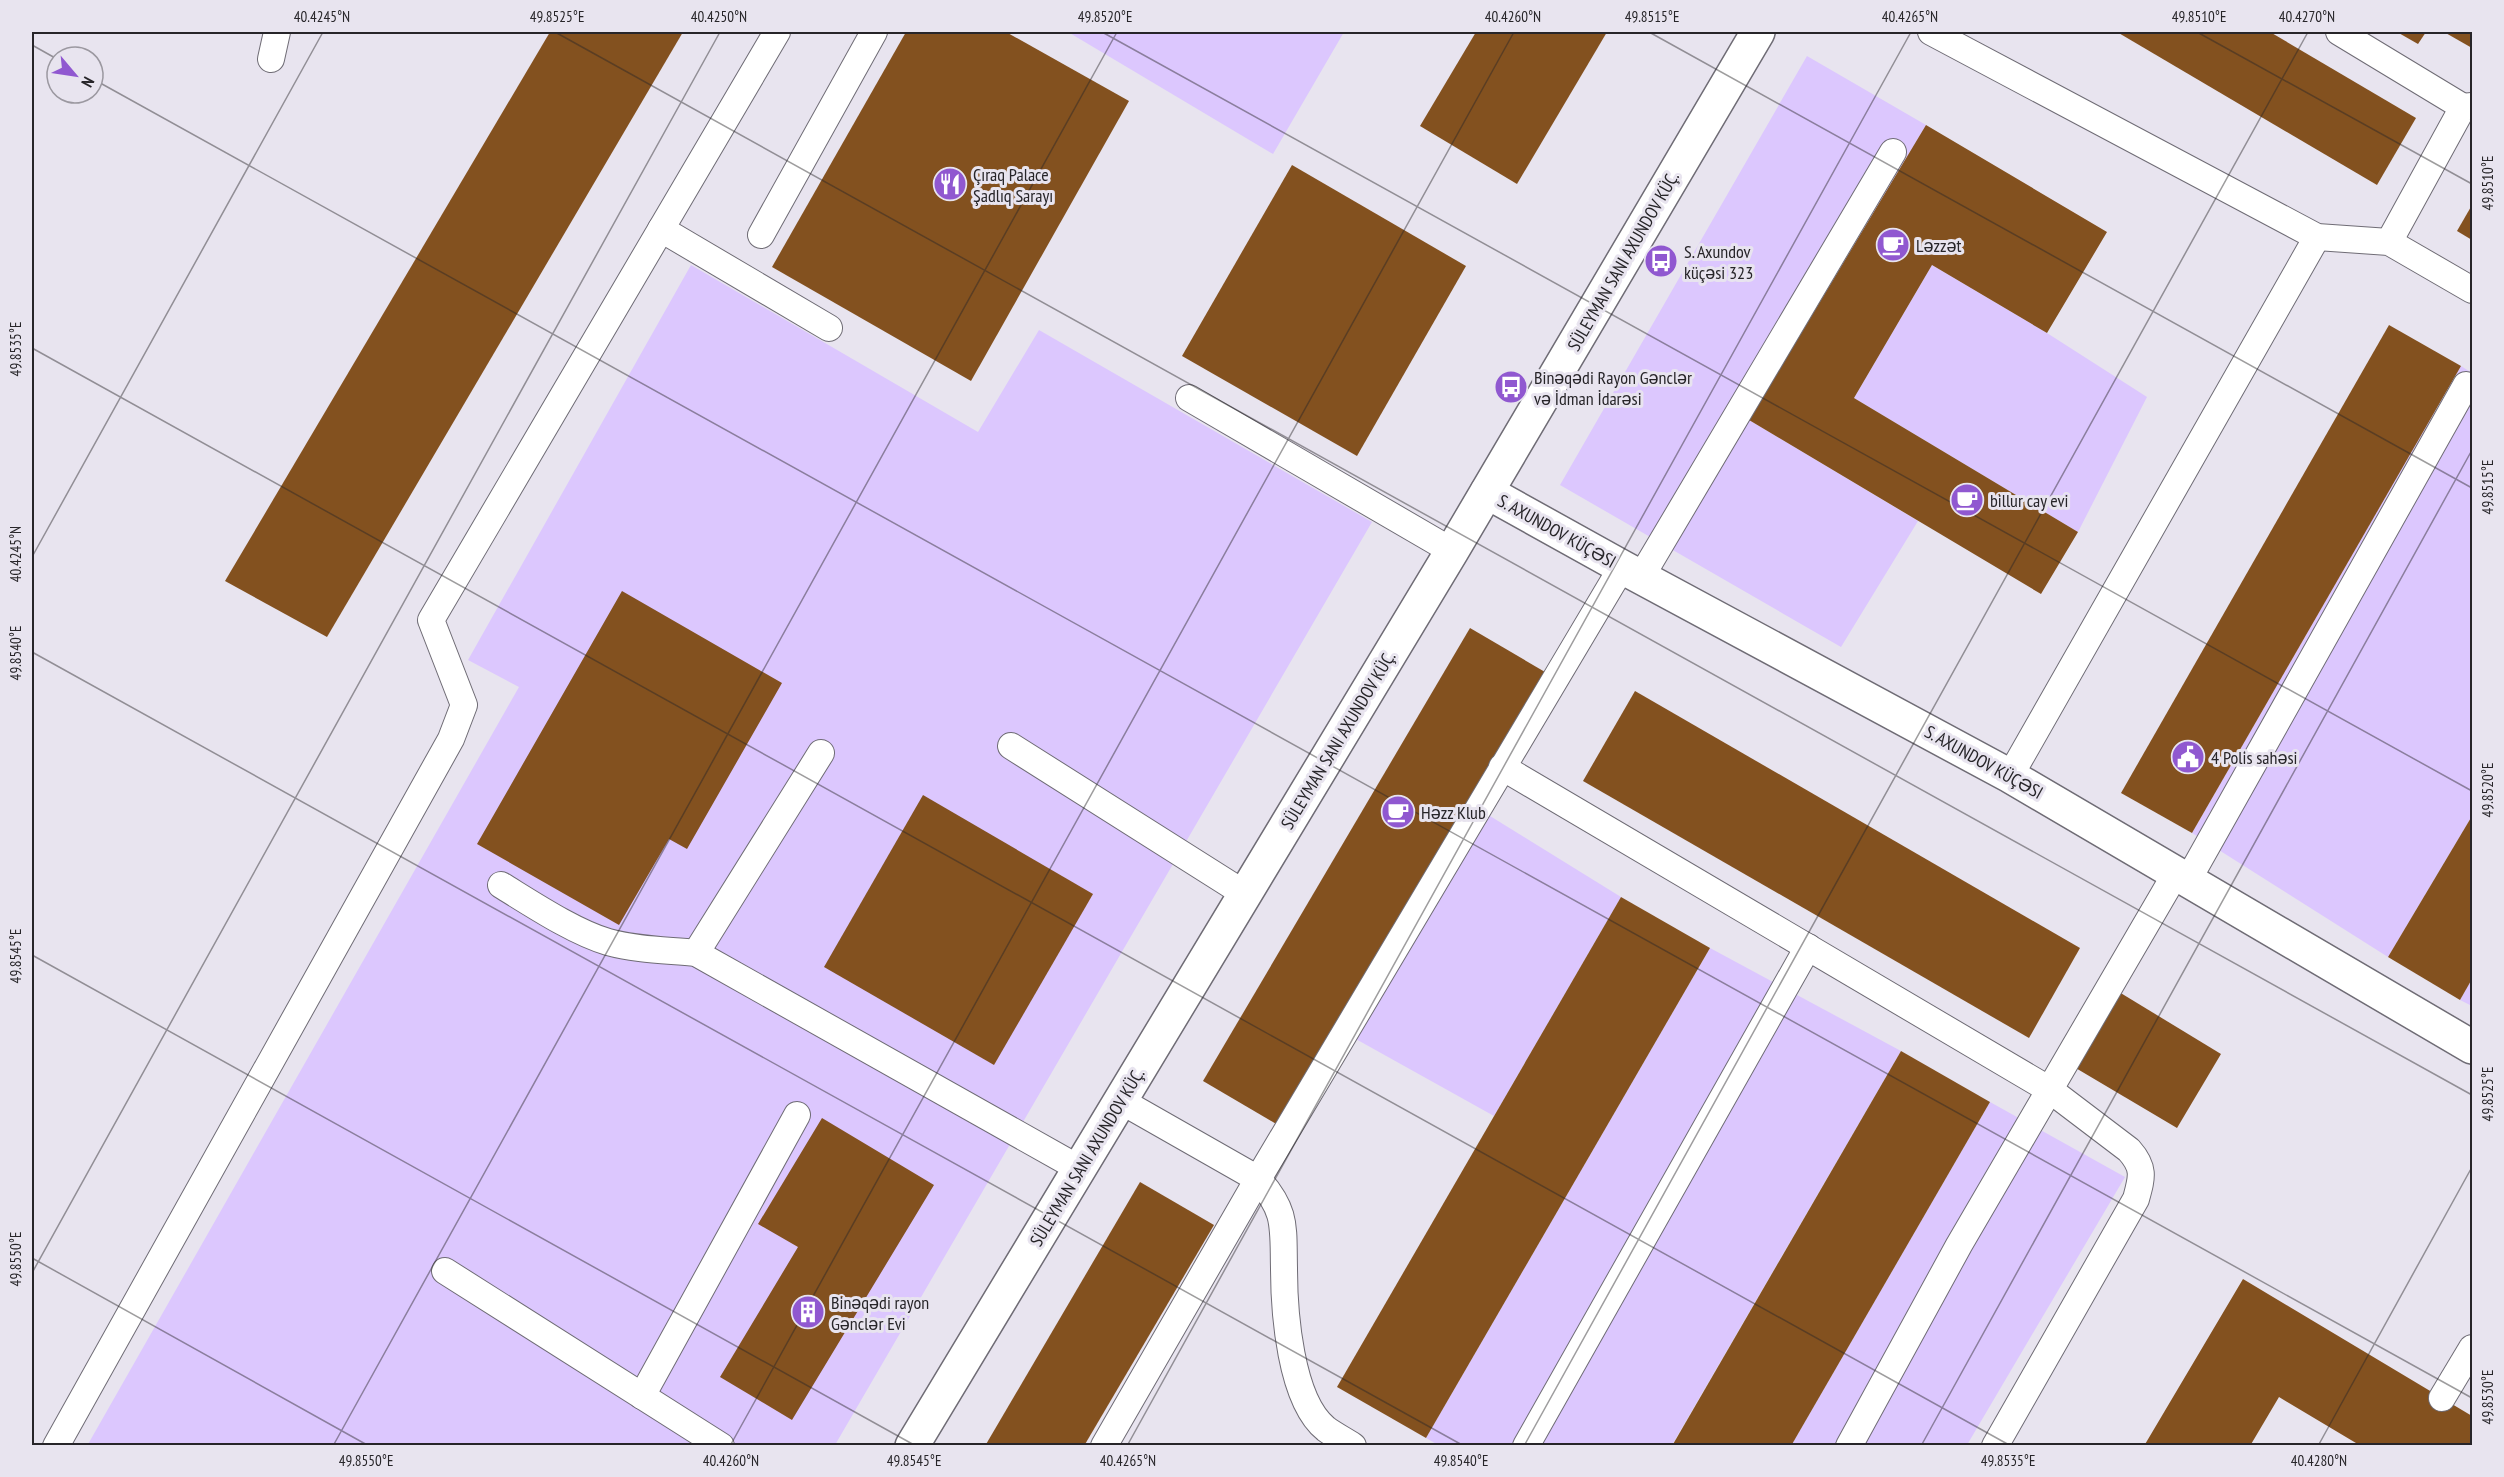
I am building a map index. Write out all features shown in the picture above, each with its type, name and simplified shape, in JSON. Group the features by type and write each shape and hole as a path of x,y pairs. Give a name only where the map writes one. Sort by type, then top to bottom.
{"street":[{"name":"SÜLEYMAN SANI AXUNDOV KÜÇ.","path":"912,1446 1452,551 1758,32"},
{"name":"S. AXUNDOV KÜÇƏSI","path":"1487,492 2010,776 2472,1047"}],"lane":[{"path":"271,59 277,32"},
{"path":"56,1446 452,739 464,705 431,620 777,32"},
{"path":"761,235 874,32"},
{"path":"1931,32 2318,237 2389,242 2472,290"},
{"path":"2339,32 2468,106 2389,242"},
{"path":"1104,1446 1258,1179 1502,767 1632,572 1893,152"},
{"path":"661,229 829,328"},
{"path":"2010,776 2318,237"},
{"path":"1849,1446 1959,1245 2050,1090 2182,877 2466,385"},
{"path":"1189,398 1452,551"},
{"path":"1011,746 1245,894"},
{"path":"696,953 821,753"},
{"path":"1502,767 2050,1090 2129,1150 2139,1161 2142,1176 2136,1199 1995,1446"},
{"path":"501,885 560,920 605,941 636,948 696,953 1080,1169"},
{"path":"1526,1446 1808,947"},
{"path":"1121,1101 1258,1179 1273,1196 1284,1226 1284,1270 1291,1355 1302,1396 1324,1428 1353,1446"},
{"path":"642,1396 797,1115"},
{"path":"445,1271 721,1446"},
{"path":"2442,1398 2472,1348"}],"shaded area":[{"path":"1068,32 1344,32 1273,154"},
{"path":"1807,56 1926,125 1749,420 1918,521 1841,647 1560,485"},
{"path":"691,265 978,432 1039,330 1372,522 835,1445 87,1446 519,687 468,660"},
{"path":"1932,265 2047,333 2147,397 2078,532 1854,398"},
{"path":"2461,366 2472,373 2472,816 2388,957 2192,833"},
{"path":"1469,803 1621,897 1494,1116 1336,1028"},
{"path":"1710,948 1901,1051 1672,1445 1440,1446 1426,1438"},
{"path":"2472,979 2472,1006 2460,1000"},
{"path":"1990,1102 2125,1177 1967,1445 1791,1446"}],"building":[{"path":"550,32 683,32 327,637 225,581"},
{"name":"Çıraq Palace Şadlıq Sarayı","path":"906,32 1006,32 1129,101 971,381 772,267"},
{"path":"1476,32 1607,32 1517,184 1420,126"},
{"path":"2117,32 2270,32 2416,118 2377,185"},
{"path":"2397,32 2426,32 2418,44"},
{"path":"2444,32 2472,32 2472,48"},
{"path":"1926,125 2107,232 2047,333 1932,265 1854,398 2078,532 2041,594 1749,420"},
{"path":"1292,165 1466,266 1357,456 1182,356"},
{"path":"2472,205 2472,240 2457,231"},
{"path":"2389,325 2461,366 2192,833 2121,793"},
{"path":"622,591 782,683 687,849 669,839 619,925 477,844"},
{"path":"1470,628 1545,672 1278,1125 1203,1081"},
{"path":"1635,691 2080,948 2029,1038 1583,781"},
{"path":"923,795 1093,894 994,1065 824,967"},
{"path":"2472,816 2472,979 2460,1000 2388,957"},
{"path":"1621,897 1710,948 1426,1438 1337,1387"},
{"path":"2119,992 2221,1054 2177,1128 2074,1067"},
{"path":"1901,1051 1990,1102 1791,1446 1672,1446"},
{"name":"Binəqədi rayon Gənclər Evi","path":"822,1118 934,1185 792,1420 720,1377 798,1247 758,1224"},
{"path":"1140,1182 1214,1225 1084,1446 985,1446"},
{"path":"2243,1279 2472,1416 2472,1446 2361,1446 2279,1397 2250,1446 2144,1446"}],"place":[{"name":"Çıraq Palace Şadlıq Sarayı","path":"950,184"},
{"name":"Ləzzət","path":"1893,245"},
{"name":"S. Axundov küçəsi 323","path":"1661,261"},
{"name":"Binəqədi Rayon Gənclər və İdman İdarəsi","path":"1511,387"},
{"name":"billur cay evi","path":"1967,500"},
{"name":"4 Polis sahəsi","path":"2188,757"},
{"name":"Həzz Klub","path":"1398,812"},
{"name":"Binəqədi rayon Gənclər Evi","path":"808,1312"}]}
